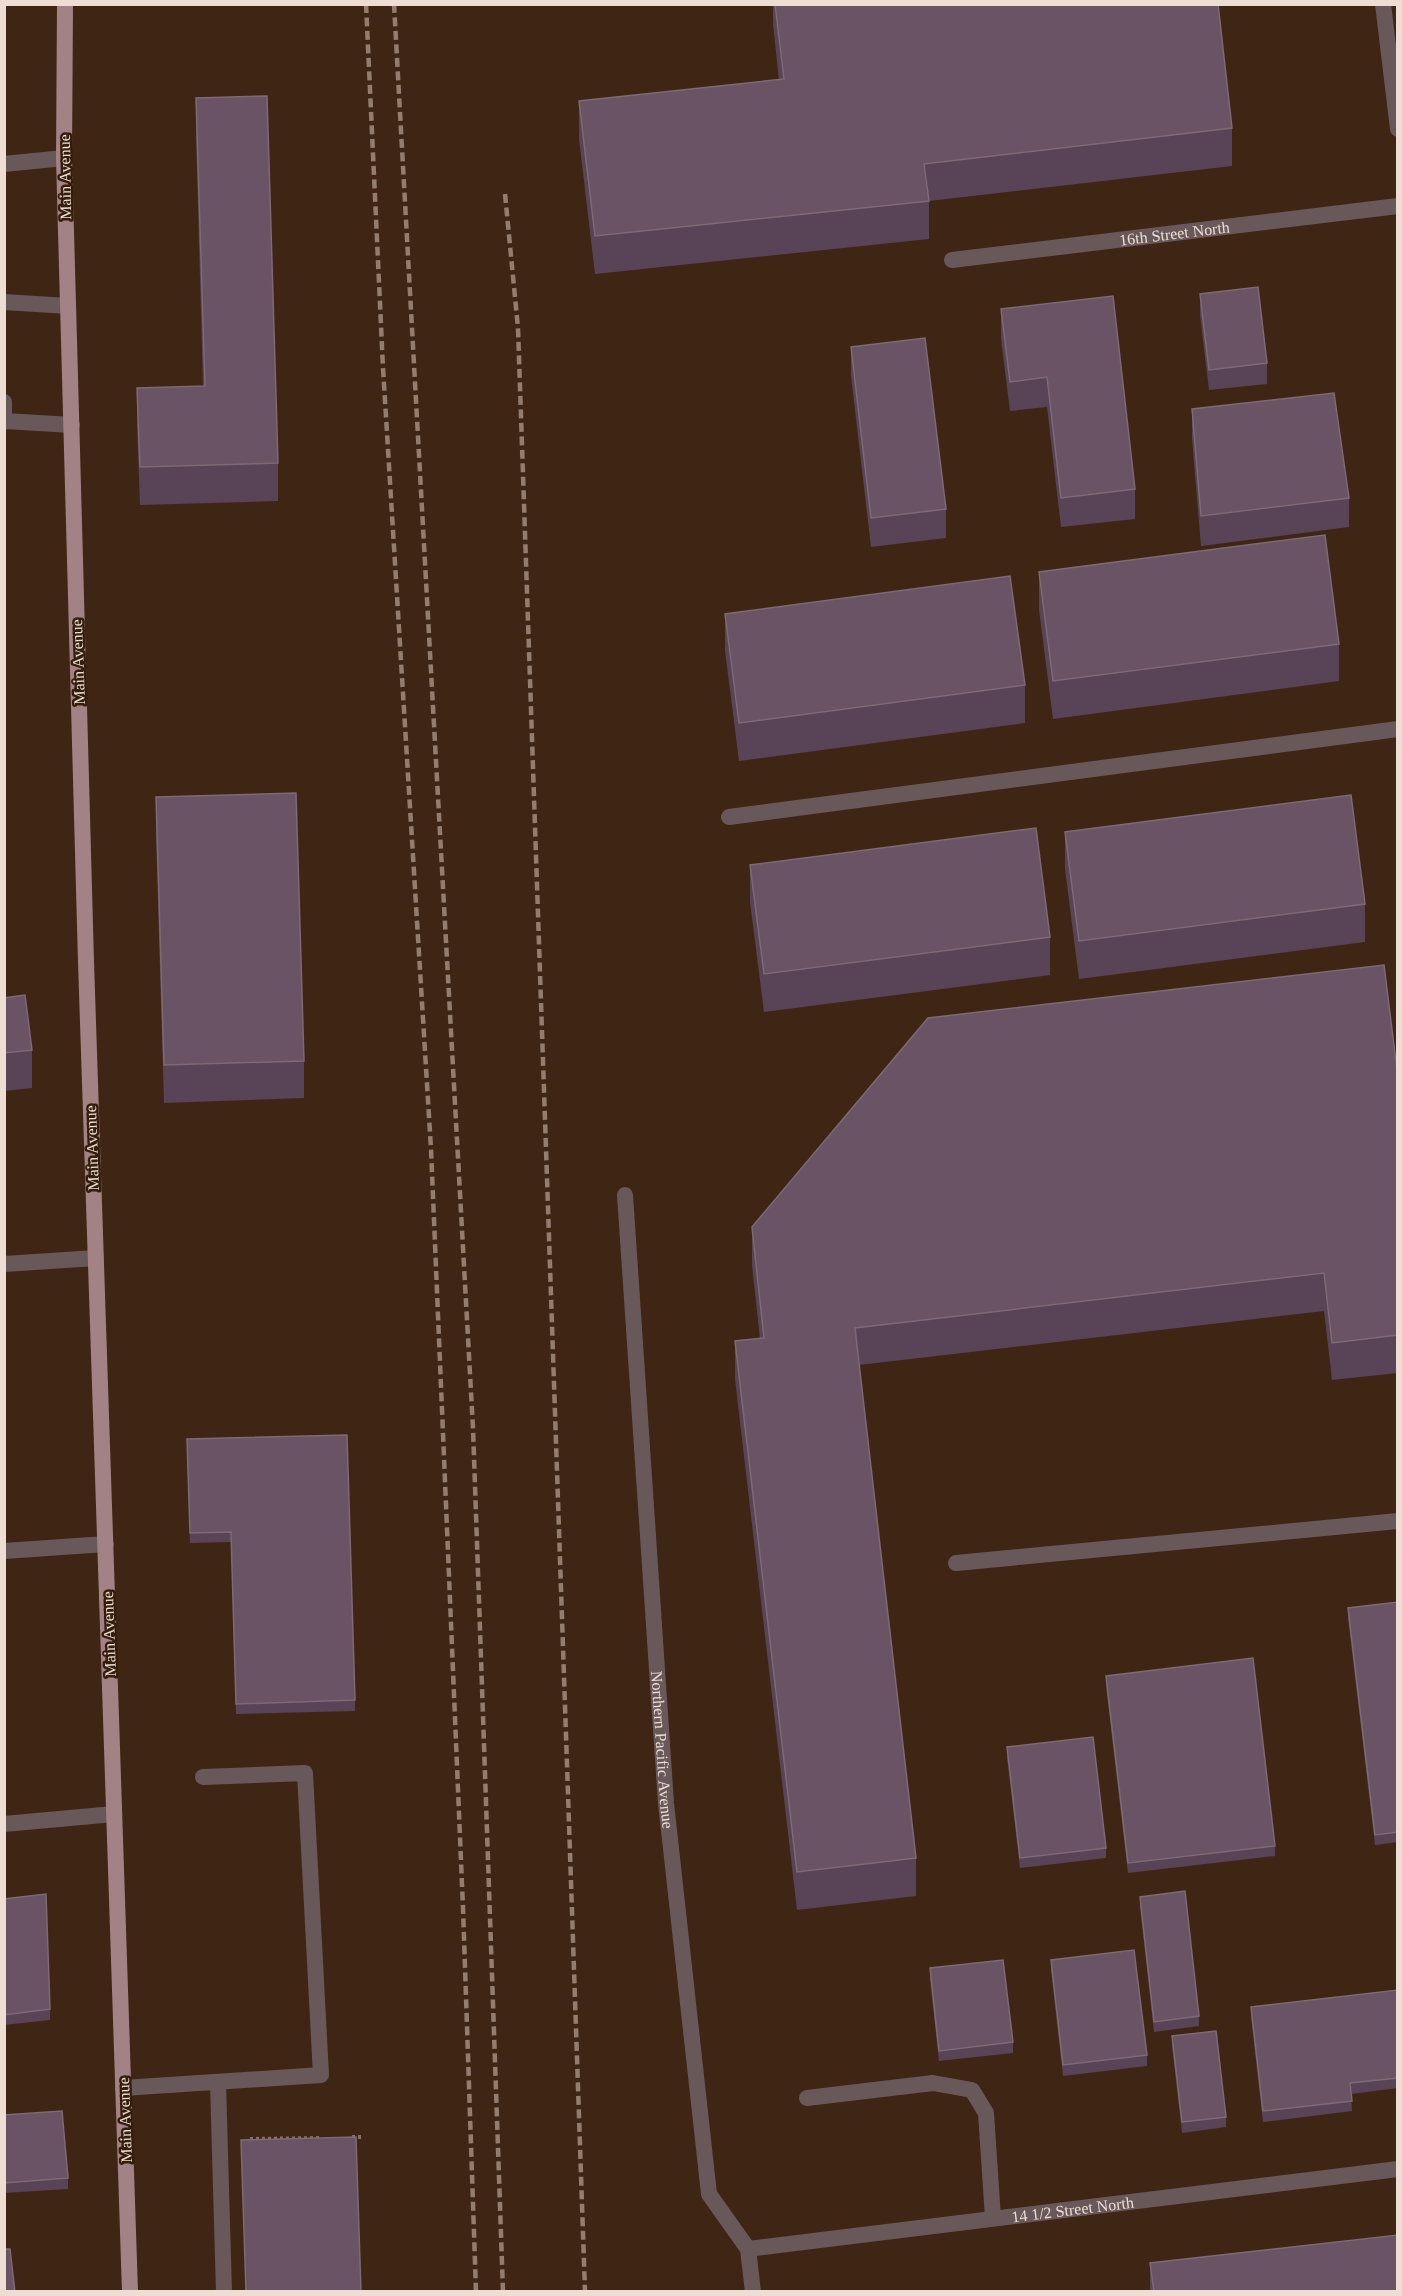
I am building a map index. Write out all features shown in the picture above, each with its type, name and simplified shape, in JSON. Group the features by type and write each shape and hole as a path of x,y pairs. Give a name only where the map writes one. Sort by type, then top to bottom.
{"main road":[{"name":"Main Avenue","path":"65,4 64,158 96,1258 130,2292"}],"street":[{"path":"1383,4 1398,129"},
{"path":"4,164 64,158"},
{"name":"16th Street North","path":"952,260 1398,206"},
{"path":"4,302 69,306"},
{"path":"4,402 5,422 72,425"},
{"path":"729,817 1398,729"},
{"name":"Northern Pacific Avenue","path":"625,1196 666,1803 710,2194 748,2249 753,2292"},
{"path":"4,1264 96,1258"},
{"path":"956,1563 1398,1521"},
{"path":"4,1551 106,1544"},
{"path":"123,2088 321,2074 306,1773 203,1777"},
{"path":"4,1824 114,1814"},
{"path":"218,2083 224,2292"},
{"path":"807,2098 933,2083 972,2090 986,2113 993,2218"},
{"name":"14 1/2 Street North","path":"748,2249 1398,2169"}],"path":[{"path":"350,2137 362,2137"},
{"path":"220,2140 326,2138"}],"building":[{"path":"775,4 1218,4 1232,128 924,164 929,201 595,236 579,101 784,79"},
{"path":"267,96 278,463 140,467 137,388 205,386 196,98"},
{"path":"1258,287 1267,363 1209,370 1200,294"},
{"path":"1113,296 1135,489 1061,498 1047,377 1010,382 1001,309"},
{"path":"925,338 946,509 871,518 851,347"},
{"path":"1334,393 1349,498 1201,516 1192,409"},
{"path":"1325,535 1339,644 1053,681 1039,572"},
{"path":"1010,576 1025,685 739,723 725,614"},
{"path":"296,793 304,1061 164,1065 156,797"},
{"path":"1351,795 1365,904 1079,941 1065,832"},
{"path":"1036,828 1050,937 764,974 750,865"},
{"path":"1384,965 1398,1078 1398,1335 1332,1343 1324,1273 855,1328 916,1858 797,1872 735,1341 764,1338 752,1227 928,1018"},
{"path":"25,995 32,1050 4,1053 4,998"},
{"path":"347,1435 355,1700 236,1704 231,1532 190,1533 187,1439"},
{"path":"1398,1602 1398,1832 1375,1835 1348,1608"},
{"path":"1253,1658 1275,1846 1128,1863 1106,1676"},
{"path":"1093,1737 1106,1848 1020,1858 1007,1747"},
{"path":"1185,1891 1199,2016 1154,2022 1140,1897"},
{"path":"46,1894 50,2009 4,2015 4,1899"},
{"path":"1134,1950 1147,2055 1063,2065 1051,1960"},
{"path":"1003,1960 1013,2042 939,2051 930,1968"},
{"path":"1398,1990 1398,2078 1350,2083 1352,2101 1263,2111 1251,2007"},
{"path":"1216,2031 1226,2117 1182,2122 1172,2036"},
{"path":"62,2111 68,2178 4,2183 4,2115"},
{"path":"356,2137 361,2292 246,2292 241,2140"},
{"path":"1398,2235 1398,2292 1154,2292 1150,2263"},
{"path":"4,2249 10,2249 15,2292 4,2292"}],"railway":[{"path":"366,4 383,368 431,1149 463,1908 476,2292"},
{"path":"394,4 473,1428 503,2292"},
{"path":"505,194 518,328 585,2292"}]}
